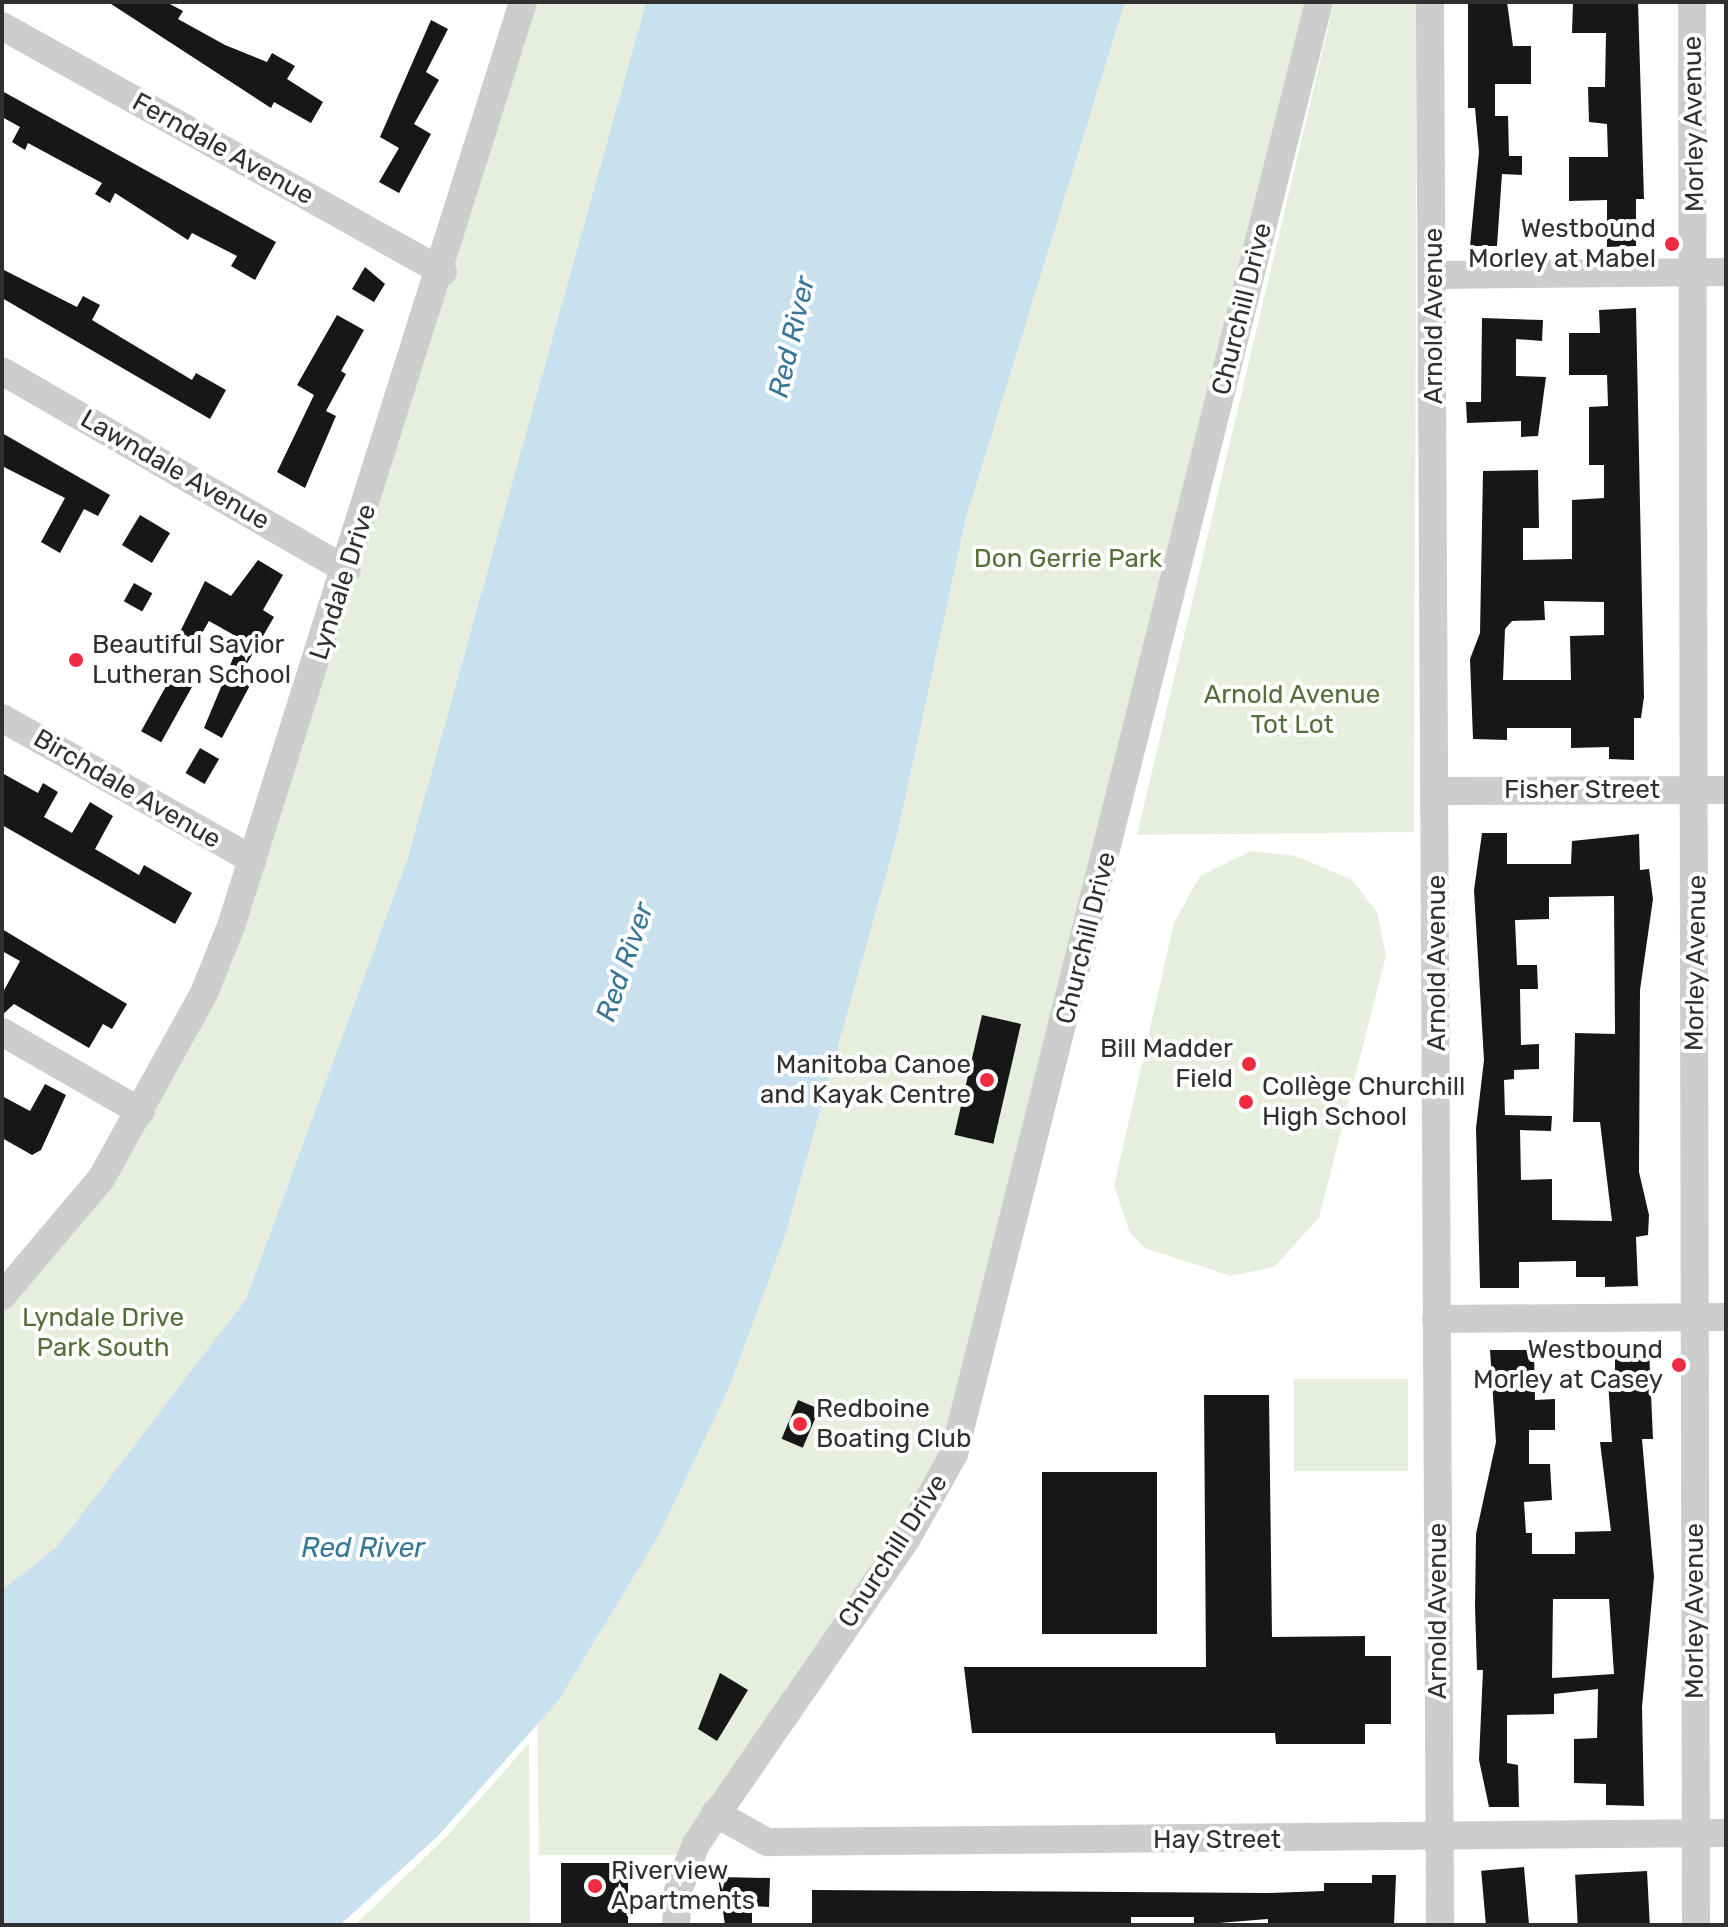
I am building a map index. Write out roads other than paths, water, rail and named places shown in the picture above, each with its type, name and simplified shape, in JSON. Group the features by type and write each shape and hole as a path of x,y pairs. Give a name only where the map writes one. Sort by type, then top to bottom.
{"street":[{"name":"Lyndale Drive","path":"2,1296 101,1179 141,1112 204,993 253,860 443,272 523,2"},
{"name":"Churchill Drive","path":"676,1925 685,1864 715,1813 907,1538 954,1454 1319,2"},
{"name":"Arnold Avenue","path":"1430,2 1438,791 1436,1319 1440,1925"},
{"name":"Morley Avenue","path":"1692,2 1698,790 1693,1317 1696,1925"},
{"name":"Ferndale Avenue","path":"2,26 443,272"},
{"path":"1434,275 1726,272"},
{"name":"Lawndale Avenue","path":"2,371 347,570"},
{"name":"Birchdale Avenue","path":"2,718 253,860"},
{"name":"Fisher Street","path":"1438,791 1726,790"},
{"path":"2,1032 141,1112"},
{"path":"1436,1319 1726,1317"},
{"name":"Hay Street","path":"715,1813 767,1842 1440,1839 1726,1833"}],"water":[{"name":"Red River","path":"646,2 1125,2 966,518 897,836 785,1236 729,1388 659,1535 559,1700 438,1836 340,1925 2,1925 2,1590 57,1547 246,1299 407,860"}],"place":[{"name":"Westbound Morley at Mabel","path":"1672,244"},
{"name":"Beautiful Savior Lutheran School","path":"76,660"},
{"name":"Bill Madder Field","path":"1249,1064"},
{"name":"Manitoba Canoe and Kayak Centre","path":"987,1080"},
{"name":"Collège Churchill High School","path":"1246,1102"},
{"name":"Westbound Morley at Casey","path":"1679,1365"},
{"name":"Redboine Boating Club","path":"800,1424"},
{"name":"Riverview Apartments","path":"595,1886"}],"park label":[{"name":"Don Gerrie Park","path":"1068,559"},
{"name":"Arnold Avenue Tot Lot","path":"1292,710"},
{"name":"Lyndale Drive Park South","path":"103,1333"}]}
